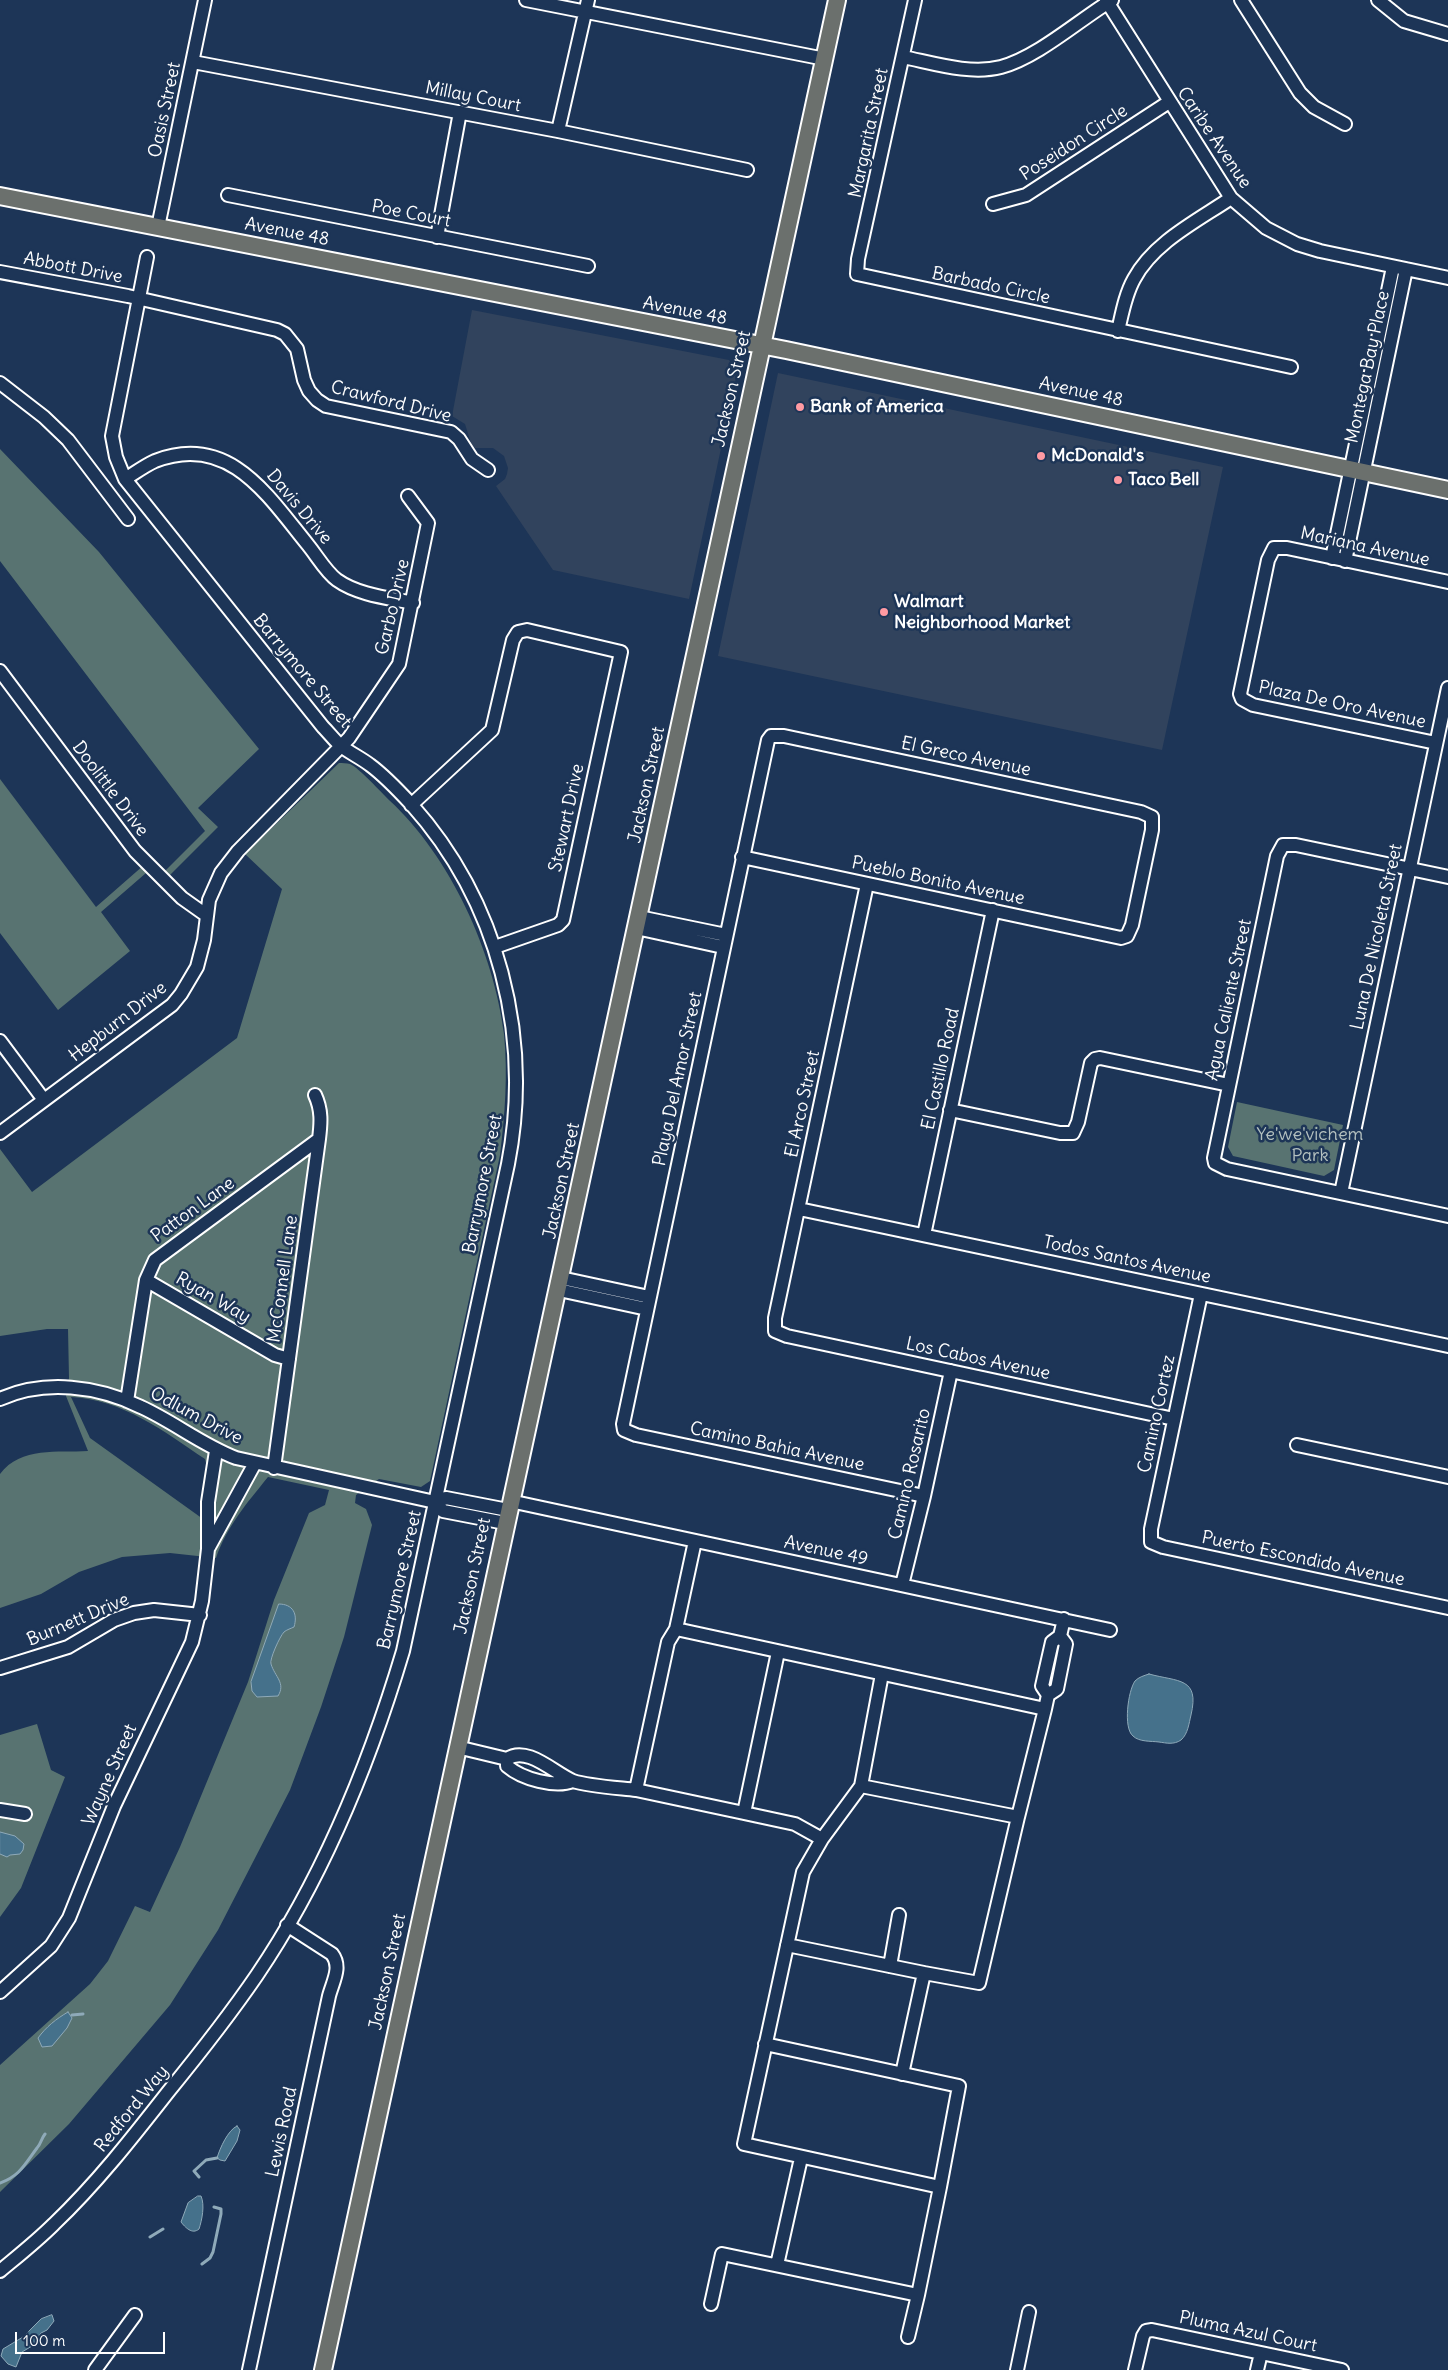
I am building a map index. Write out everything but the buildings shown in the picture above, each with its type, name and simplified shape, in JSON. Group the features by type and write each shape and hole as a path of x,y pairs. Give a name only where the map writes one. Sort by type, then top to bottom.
{"main road":[{"name":"Jackson Street","path":"323,2370 508,1511 560,1284 838,0"},
{"name":"Avenue 48","path":"0,196 762,346 1448,490"}],"street":[{"name":"Oasis Street","path":"158,227 205,0"},
{"path":"526,0 587,6 825,59"},
{"name":"Margarita Street","path":"857,274 858,259 915,0"},
{"path":"1241,0 1300,93 1314,107 1345,124"},
{"path":"1378,0 1404,21 1448,34"},
{"path":"903,57 974,69 1001,67 1026,57 1109,1"},
{"name":"Caribe Avenue","path":"1109,1 1169,102 1231,198 1266,228 1297,244 1448,278"},
{"path":"558,131 587,6"},
{"name":"Millay Court","path":"193,62 558,131 747,170"},
{"name":"Poseidon Circle","path":"993,204 1026,195 1169,102"},
{"path":"437,237 460,112"},
{"name":"Poe Court","path":"228,195 588,266"},
{"path":"1118,331 1132,281 1144,262 1165,243 1231,198"},
{"name":"Barrymore Street","path":"147,258 112,436 116,457 125,479 323,727 341,746 371,766 411,805 440,841 469,887 495,947 508,994 514,1032 515,1115 508,1164 403,1651 383,1719 335,1836 271,1952"},
{"name":"Montega Bay Place","path":"1357,471 1393,267"},
{"name":"Montega Bay Place","path":"1357,471 1406,269"},
{"name":"Abbott Drive","path":"0,272 138,299"},
{"name":"Barbado Circle","path":"857,274 1291,367"},
{"name":"Crawford Drive","path":"138,299 277,330 285,334 297,349 308,391 316,400 337,410 451,432 459,439 472,460 488,470"},
{"path":"0,383 44,417 68,440 128,519"},
{"name":"Davis Drive","path":"125,479 148,465 174,456 201,455 218,458 240,469 256,482 336,579 366,592 413,604"},
{"path":"1332,558 1357,471"},
{"path":"1345,561 1357,471"},
{"name":"Garbo Drive","path":"341,746 399,664 413,604 428,523 408,496"},
{"name":"Mariana Avenue","path":"1242,699 1242,686 1268,560 1274,548 1287,548 1448,582"},
{"name":"Stewart Drive","path":"411,805 492,730 513,640 518,632 527,630 621,652 563,920 558,925 495,947"},
{"name":"Doolittle Drive","path":"0,671 134,851 175,892 206,915"},
{"name":"Luna De Nicoleta Street","path":"1341,1193 1448,688"},
{"name":"Plaza De Oro Avenue","path":"1242,699 1253,705 1436,743"},
{"name":"El Greco Avenue","path":"771,736 776,735 822,744 1141,812 1152,817 1154,822 1132,925 1127,936"},
{"name":"Playa Del Amor Street","path":"624,1430 624,1417 742,857 766,748 771,736"},
{"name":"Hepburn Drive","path":"0,1133 172,1005 182,994 190,982 202,953 206,915 214,886 229,861 341,746"},
{"name":"Agua Caliente Street","path":"1341,1193 1227,1169 1215,1163 1215,1151 1277,856 1283,845 1296,845 1410,869"},
{"name":"Pueblo Bonito Avenue","path":"742,857 1114,936 1127,936"},
{"path":"1410,869 1448,877"},
{"name":"El Arco Street","path":"776,1331 775,1318 867,884"},
{"name":"El Castillo Road","path":"924,1235 993,910"},
{"path":"638,922 725,941"},
{"path":"0,1041 44,1100"},
{"path":"950,1110 1060,1133 1073,1133 1078,1122 1091,1063 1094,1059 1100,1058 1229,1085"},
{"name":"McConnell Lane","path":"274,1468 319,1138 320,1105 315,1095"},
{"name":"Patton Lane","path":"127,1400 146,1280 155,1260 319,1138"},
{"path":"1341,1193 1448,1216"},
{"name":"Todos Santos Avenue","path":"798,1208 1448,1346"},
{"name":"Ryan Way","path":"146,1280 275,1355 290,1359"},
{"path":"560,1284 648,1303"},
{"name":"Camino Cortez","path":"1151,1542 1151,1529 1201,1294"},
{"name":"Los Cabos Avenue","path":"776,1331 787,1336 1174,1419"},
{"name":"Camino Rosarito","path":"902,1585 924,1496 951,1371"},
{"name":"Odlum Drive","path":"0,1398 29,1389 48,1386 75,1388 127,1400 163,1418 216,1451 254,1463 436,1502 443,1511 466,1509 508,1511 534,1507"},
{"name":"Camino Bahia Avenue","path":"624,1430 636,1435 924,1496"},
{"path":"1297,1445 1448,1477"},
{"name":"Wayne Street","path":"0,1992 51,1946 70,1918 114,1806 192,1642 200,1615 208,1549 208,1502 216,1451"},
{"name":"Wayne Street","path":"208,1549 254,1463"},
{"name":"Avenue 49","path":"534,1507 1110,1630"},
{"path":"636,1790 668,1642 676,1629 695,1541"},
{"name":"Puerto Escondido Avenue","path":"1151,1542 1155,1545 1172,1549 1448,1608"},
{"name":"Burnett Drive","path":"0,1668 68,1647 114,1620 134,1613 154,1610 200,1615"},
{"path":"1048,1695 1042,1686 1046,1666 1052,1642 1060,1636 1064,1619"},
{"path":"676,1629 1045,1709"},
{"path":"787,1945 924,1974 979,1983 1048,1695 1057,1689 1066,1644 1060,1636"},
{"path":"744,1813 778,1652"},
{"path":"1046,1666 1061,1669"},
{"path":"882,1674 861,1786 822,1840 803,1872 744,2144 940,2187"},
{"path":"457,1747 507,1759 514,1754 526,1755 573,1781 636,1790 795,1824 822,1840"},
{"path":"507,1759 507,1766 513,1772 563,1785 573,1781"},
{"path":"534,1779 538,1762"},
{"path":"861,1786 1018,1817"},
{"path":"0,1810 25,1814"},
{"path":"890,1966 899,1915"},
{"name":"Lewis Road","path":"250,2370 329,1996 338,1967 332,1954 287,1926"},
{"name":"Redford Way","path":"0,2272 54,2225 106,2170 216,2032 271,1952"},
{"path":"902,2074 924,1974"},
{"path":"765,2044 959,2086 908,2337"},
{"path":"777,2265 801,2158"},
{"path":"711,2304 722,2254 918,2295"},
{"path":"1017,2370 1029,2312"},
{"path":"95,2370 135,2315"},
{"name":"Pluma Azul Court","path":"1135,2370 1141,2343 1146,2331 1152,2330 1342,2370"},
{"path":"1257,2370 1261,2353"}],"shaded area":[{"path":"472,310 729,360 737,373 689,599 553,570 496,486 505,479 507,474 508,468 504,456 493,448 475,448 471,443 465,424 452,416"},
{"path":"778,373 1223,467 1162,750 718,656"},
{"path":"279,1604 288,1606 295,1614 294,1627 282,1634 271,1662 281,1687 278,1696 257,1697 252,1691 251,1682"},
{"path":"1149,1674 1184,1683 1189,1687 1192,1694 1193,1703 1188,1728 1183,1738 1176,1743 1142,1740 1133,1736 1130,1732 1127,1718 1132,1686 1138,1678"},
{"path":"0,1832 15,1836 24,1844 20,1854 7,1857 0,1854"},
{"path":"68,2012 72,2018 67,2028 52,2046 42,2047 38,2038 59,2017"},
{"path":"237,2126 240,2130 237,2141 225,2161 220,2160 217,2158 222,2145 230,2131"},
{"path":"201,2196 203,2212 199,2229 194,2231 189,2230 181,2222 188,2203"},
{"path":"52,2315 54,2321 47,2330 41,2333 32,2346 22,2352 16,2367 8,2364 1,2356 3,2349 23,2337 41,2319"}],"green space":[{"path":"0,449 99,552 259,749 198,808 218,827 159,886 146,873 101,912 130,951 58,1010 0,933 0,779 96,907 152,858 165,871 205,831 0,561"},
{"path":"339,763 350,764 359,770 411,823 450,877 466,907 490,971 499,1003 506,1064 500,1155 430,1481 421,1487 379,1479 356,1495 355,1503 366,1509 372,1525 344,1637 321,1707 290,1790 218,1930 170,2005 69,2124 0,2192 0,2065 90,1984 108,1961 135,1906 150,1912 180,1847 248,1682 274,1600 309,1513 325,1505 329,1490 268,1477 232,1525 216,1558 170,1553 122,1557 79,1572 41,1594 0,1608 0,1474 18,1459 29,1455 88,1451 66,1396 69,1378 68,1329 47,1329 0,1336 0,1149 32,1192 237,1038 282,889 245,854","holes":["71,1397 90,1399 125,1410 158,1428 205,1459 207,1467 203,1519 90,1438"]},
{"name":"Ye'we'vichem Park","path":"1237,1102 1343,1125 1334,1170 1324,1176 1233,1156 1228,1147"},
{"path":"37,1724 51,1770 65,1777 21,1888 0,1917 0,1735"}],"waterway":[{"path":"72,2015 83,2014"},
{"path":"0,2183 13,2177 22,2169 45,2134"},
{"path":"199,2177 194,2171 206,2160 217,2158"},
{"path":"202,2264 210,2258 213,2252 221,2214 221,2209 214,2207"},
{"path":"150,2237 163,2229"}],"place":[{"name":"Bank of America","path":"800,407"},
{"name":"McDonald's","path":"1041,456"},
{"name":"Taco Bell","path":"1118,480"},
{"name":"Walmart Neighborhood Market","path":"884,612"}]}
